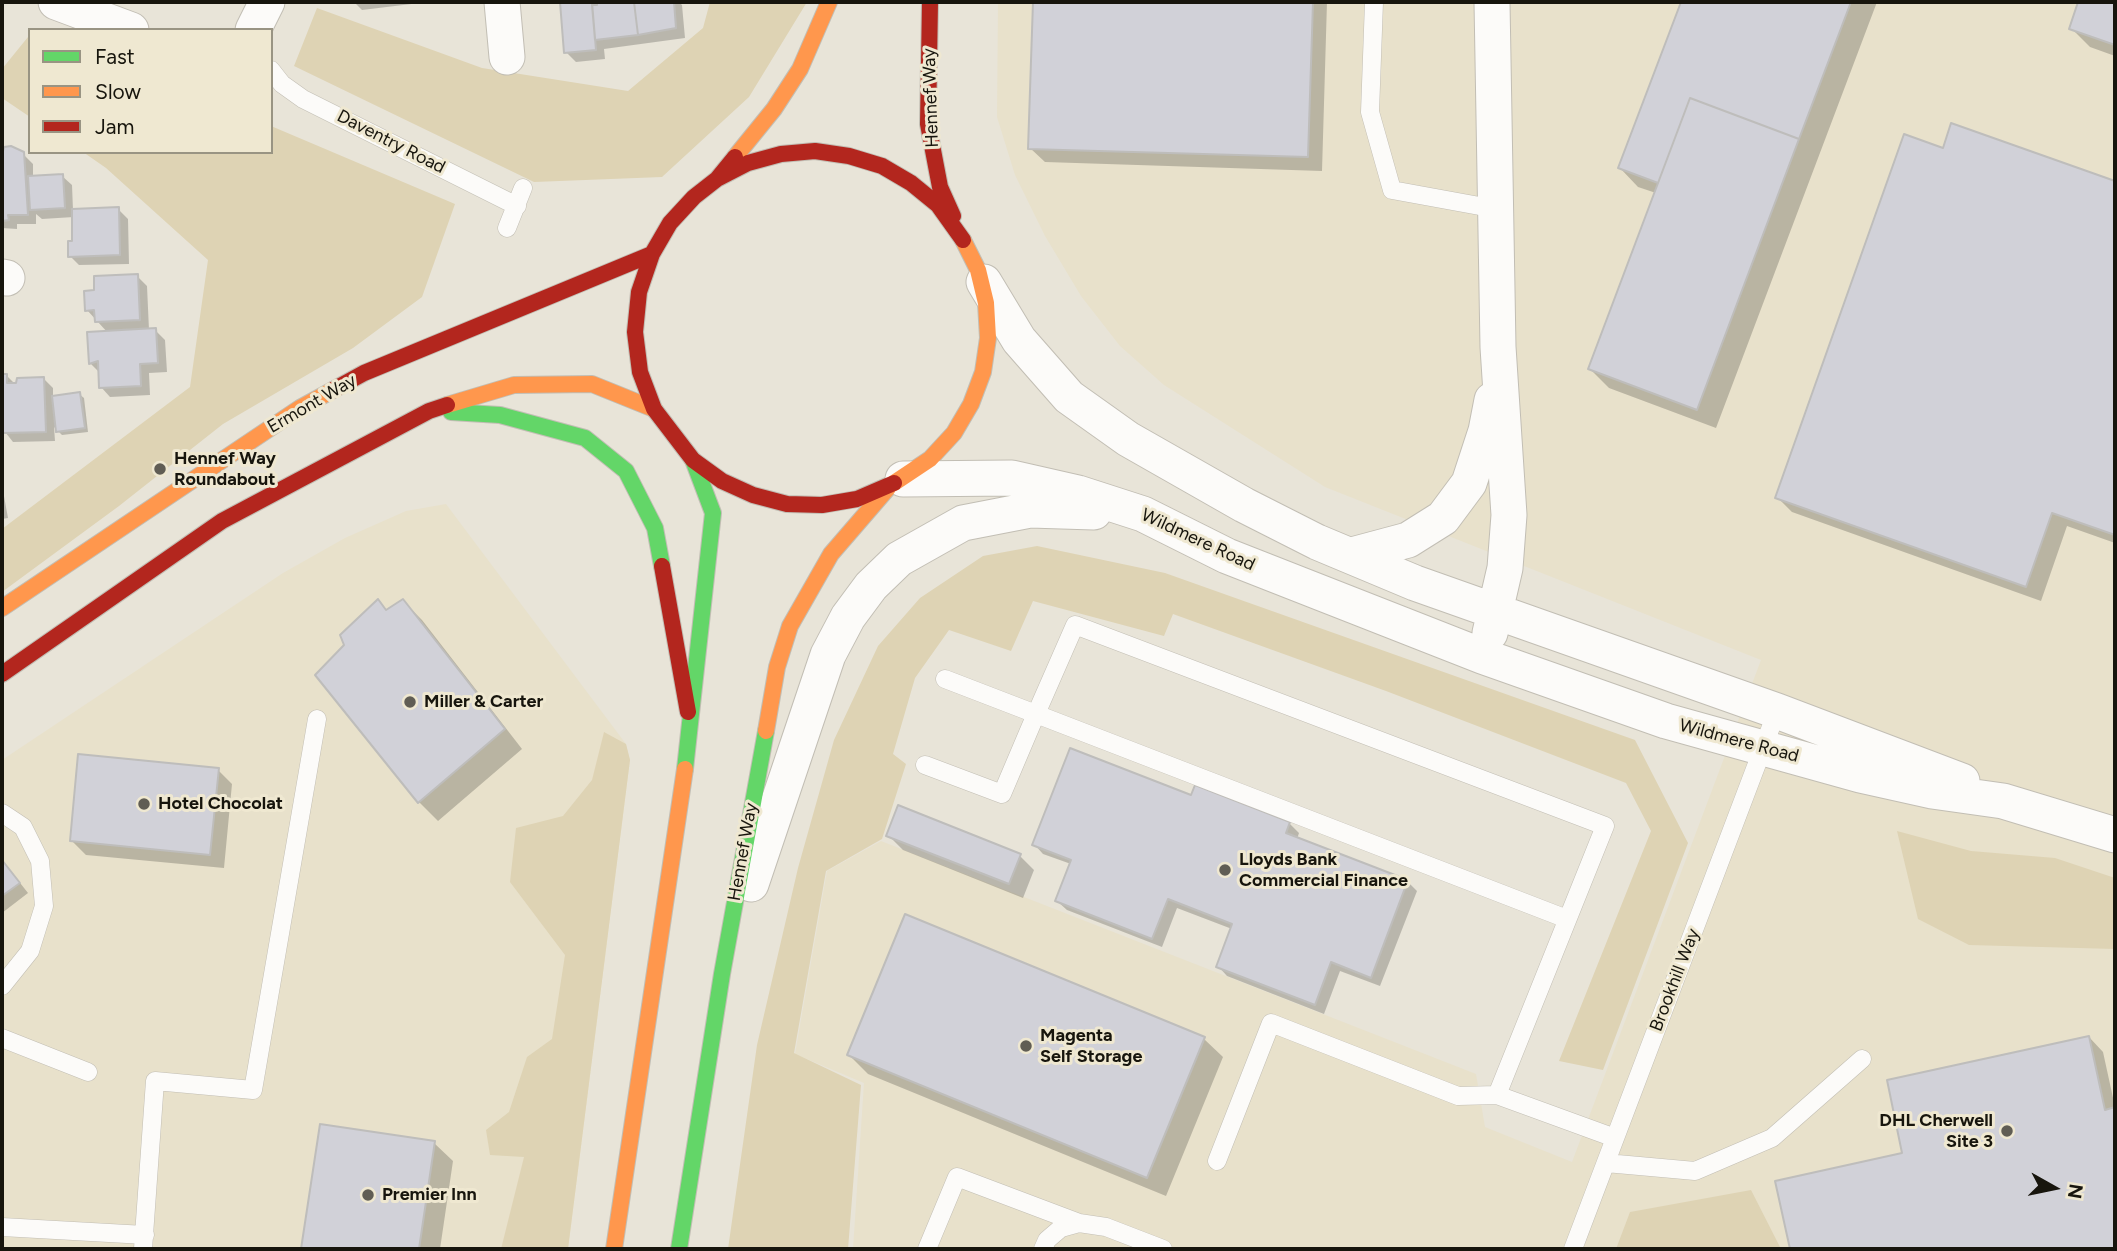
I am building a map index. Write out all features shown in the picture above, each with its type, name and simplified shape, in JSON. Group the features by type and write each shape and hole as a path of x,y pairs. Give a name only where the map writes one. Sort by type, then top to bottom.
{"main road":[{"path":"717,179 774,110 800,69 829,2"},
{"name":"Hennef Way","path":"930,2 929,124 940,187 959,232"},
{"path":"815,151 849,156 882,166 911,183 938,205 959,232 978,270 986,303 988,338 983,372 954,433 930,459 896,483 857,499 822,505 787,504 743,491 722,481 693,460 672,436 654,409 640,372 635,332 639,292 652,254 670,223 694,197 717,179 748,163 781,154 815,151"},
{"name":"Ermont Way","path":"2,608 299,408 364,373 652,254"},
{"path":"2,674 222,521 429,411 514,385 592,384 654,409"},
{"path":"429,411 500,415 559,429 585,438 626,471 655,528 691,731"},
{"path":"614,1249 655,955 691,731 713,513 693,460"},
{"name":"Hennef Way","path":"679,1249 767,710 790,626 831,554 896,483"}],"street":[{"path":"56,2 126,28"},
{"path":"254,28 267,2"},
{"path":"502,2 507,57"},
{"path":"1482,656 1497,610 1508,544 1509,515 1498,347 1492,2"},
{"name":"Wildmere Road","path":"978,270 998,310 1042,369 1096,418 1244,505 1317,542 1415,583 1904,757 2003,801 2115,835"},
{"path":"1352,555 1408,540 1443,518 1469,483 1486,431 1498,347"},
{"name":"Wildmere Road","path":"896,483 1012,478 1078,493 1143,514 1227,556 1482,656 1666,721 1762,750 1932,791 2003,801"},
{"path":"722,974 815,689 848,617 871,586 899,559 963,523 1030,510 1143,514"}],"lane":[{"path":"1374,2 1370,112 1392,190 1496,209"},
{"name":"Daventry Road","path":"273,73 282,84 303,99 517,206"},
{"path":"508,228 523,188"},
{"path":"925,765 1002,794 1075,625 1605,826 1497,1095"},
{"path":"945,679 1567,919"},
{"name":"Brookhill Way","path":"1573,1249 1777,711"},
{"path":"2,1227 144,1242 155,1081 253,1090 317,719"},
{"path":"2,813 23,827 40,861 44,906 30,951 2,986"},
{"path":"1217,1161 1271,1023 1458,1096 1497,1095 1615,1139"},
{"path":"2,1038 88,1072"},
{"path":"1606,1163 1695,1171 1772,1138 1862,1059"},
{"path":"927,1249 957,1177 1079,1223 1106,1227 1163,1249"},
{"path":"1043,1249 1047,1240 1061,1228 1079,1223"}],"shaded area":[{"path":"710,2 807,2 749,97 662,177 534,182 294,66 317,8 482,68 628,91 703,28"},
{"path":"998,2 2115,2 2115,1249 853,1249 864,1083 795,1054 827,871 881,841 1476,1074 1485,1127 1572,1162 1761,660 1325,487 1164,385 1120,346 1081,296 1045,236 1015,175 997,117"},
{"path":"28,37 28,116 2,98 2,69"},
{"path":"273,127 455,204 422,297 353,348 223,424 119,506 2,592 2,529 190,387 208,260 106,168 86,154 273,154"},
{"path":"446,504 626,744 630,760 568,1249 2,1249 2,760 283,573 345,538 406,511"},
{"path":"1037,546 1165,573 1635,740 1688,843 1603,1070 1559,1061 1651,831 1626,783 1386,691 1173,614 1164,636 1033,601 1011,651 949,630 915,678 893,754 906,764 882,839 826,871 794,1053 861,1085 848,1249 728,1249 757,1045 798,868 834,740 878,646 920,598 983,556"},
{"path":"604,732 626,744 630,760 568,1249 501,1249 524,1157 490,1155 486,1130 509,1112 527,1057 552,1039 565,955 510,882 516,828 563,816 592,780"},
{"path":"1897,831 1971,851 2055,858 2115,878 2115,949 1969,945 1918,919"},
{"path":"1751,1190 1781,1249 1616,1249 1630,1212"}],"building":[{"path":"560,2 592,2 596,50 564,53"},
{"path":"597,2 634,2 638,35 595,40 592,5 597,5"},
{"path":"634,2 674,2 676,28 638,35"},
{"path":"1033,2 1313,2 1308,157 1028,149"},
{"path":"1681,2 1851,2 1799,139 1690,98 1658,183 1618,168"},
{"path":"2078,2 2115,2 2115,45 2069,29"},
{"path":"1690,98 1799,139 1697,410 1588,369"},
{"path":"1951,123 2115,181 2115,535 2052,513 2026,587 1775,498 1904,134 1943,148"},
{"path":"11,146 24,152 28,215 8,215 9,220 2,221 2,155 4,147"},
{"path":"63,174 65,208 30,210 28,176"},
{"path":"119,207 120,255 68,257 68,241 72,241 72,209"},
{"path":"138,274 140,320 95,322 94,310 85,311 84,291 94,290 94,276"},
{"path":"156,328 158,363 140,364 141,386 99,388 98,361 89,364 87,332"},
{"path":"2,374 7,374 7,383 16,383 17,378 44,377 46,432 2,433"},
{"path":"80,392 85,428 56,432 52,396"},
{"name":"Miller & Carter","path":"378,599 386,610 403,599 505,729 418,803 315,675 344,645 340,635"},
{"name":"Lloyds Bank Commercial Finance","path":"1070,748 1191,795 1195,785 1290,822 1286,833 1408,880 1371,978 1331,962 1315,1005 1216,967 1232,924 1168,899 1152,939 1055,901 1071,860 1032,845"},
{"name":"Hotel Chocolat","path":"78,754 219,768 210,855 70,841"},
{"path":"898,805 1021,854 1009,884 886,836"},
{"path":"2,860 20,883 2,896"},
{"name":"Magenta Self Storage","path":"905,914 1205,1037 1147,1178 847,1055"},
{"name":"DHL Cherwell Site 3","path":"2089,1036 2105,1110 2115,1107 2115,1249 1790,1249 1775,1181 1902,1153 1887,1080"},
{"name":"Premier Inn","path":"320,1124 435,1141 419,1249 301,1249"}],"traffic: fast":[{"path":"451,412 500,415 585,438 626,471 655,528 662,566"},
{"path":"685,769 713,513 693,460"},
{"path":"679,1249 722,974 766,731"}],"traffic: slow":[{"path":"735,157 774,109 800,69 829,2"},
{"path":"894,483 930,459 954,433 971,404 983,372 988,338 986,303 978,270 963,240"},
{"path":"447,405 514,385 592,384 654,409"},
{"path":"2,608 300,408 333,390"},
{"path":"766,731 777,667 790,626 831,554 888,488"},
{"path":"614,1249 685,769"}],"traffic: jam":[{"path":"930,2 928,124 940,187 953,216"},
{"path":"717,179 748,163 781,154 815,151 849,156 882,166 911,183 938,205 963,240"},
{"path":"735,157 717,179 694,197 670,223 652,254 639,292 635,332 640,372 654,409 693,460 722,481 753,495 787,504 822,505 857,499 894,483"},
{"path":"333,390 364,373 652,254"},
{"path":"2,674 222,521 429,411 447,405"},
{"path":"662,566 688,712"}],"place":[{"name":"Hennef Way Roundabout","path":"160,469"},
{"name":"Miller & Carter","path":"410,702"},
{"name":"Hotel Chocolat","path":"144,804"},
{"name":"Lloyds Bank Commercial Finance","path":"1225,870"},
{"name":"Magenta Self Storage","path":"1026,1046"},
{"name":"DHL Cherwell Site 3","path":"2007,1131"},
{"name":"Premier Inn","path":"368,1195"}]}
